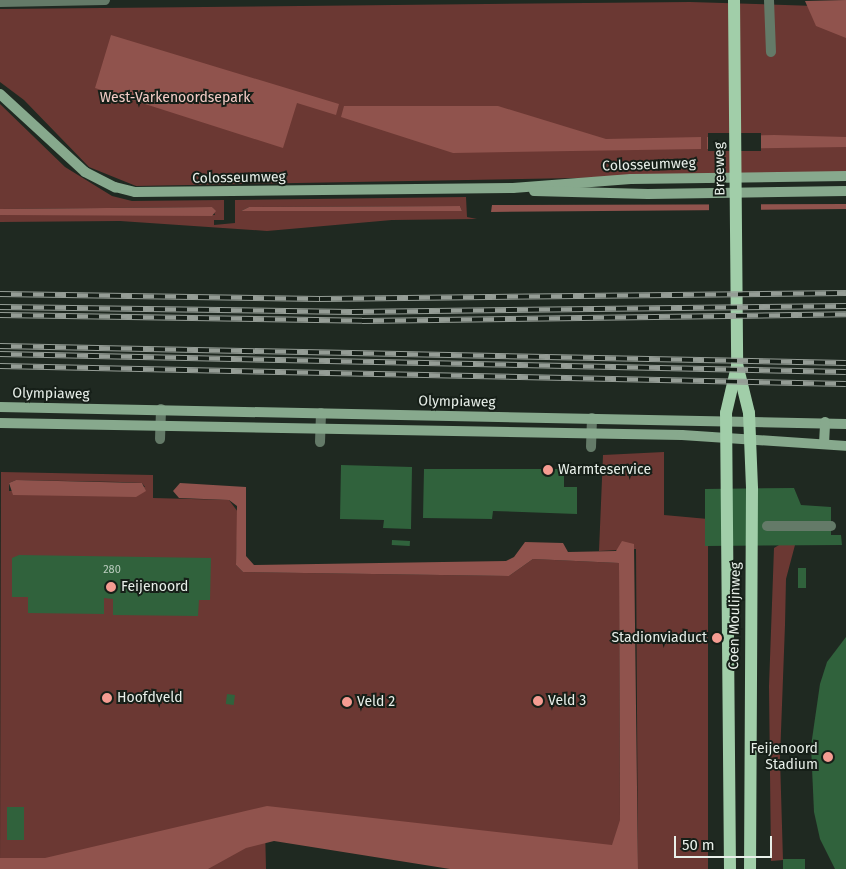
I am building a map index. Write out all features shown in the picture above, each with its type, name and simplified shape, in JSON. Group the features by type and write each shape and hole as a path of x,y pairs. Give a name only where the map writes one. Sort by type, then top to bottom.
{"main road":[{"name":"Breeweg","path":"734,0 737,337"},
{"name":"Colosseumweg","path":"0,94 85,172 116,187 135,192 514,188 648,194 846,191"},
{"name":"Colosseumweg","path":"514,188 640,178 846,176"},
{"name":"Coen Moulijnweg","path":"730,869 726,413 737,364 737,337"},
{"name":"Coen Moulijnweg","path":"737,364 749,413 752,489 750,869"},
{"name":"Olympiaweg","path":"0,407 825,422 846,424"},
{"path":"824,444 825,422"},
{"name":"Olympiaweg","path":"0,423 703,435 846,446"}],"street":[{"path":"0,2 105,0"},
{"path":"769,0 771,52"},
{"path":"160,439 161,409"},
{"path":"320,442 321,413"},
{"path":"591,447 592,418"},
{"path":"767,526 831,526"}],"green space":[{"name":"West-Varkenoordsepark","path":"690,2 846,7 846,173 136,186 89,167 24,100 0,82 0,9"},
{"path":"0,104 65,167 112,196 132,201 224,200 224,220 214,220 214,225 235,223 235,200 466,197 467,217 477,219 392,220 267,231 120,221 0,222 0,215 215,215 212,207 0,209","holes":["460,206 462,211 241,211 249,207"]},
{"path":"664,452 664,515 708,519 708,869 638,869 636,549 599,551 603,455"},
{"path":"1,472 153,475 153,498 229,500 238,512 236,565 243,572 509,576 533,559 619,563 620,820 627,868 265,826 266,869 0,869","holes":["16,480 142,483 145,487 9,491 9,483"]},
{"path":"779,545 795,545 786,579 780,758 783,860 771,861 769,686 774,548"}],"shaded area":[{"path":"846,0 846,38 816,26 805,1"},
{"path":"111,35 339,104 336,115 297,103 283,148 95,88"},
{"path":"344,106 498,106 606,139 701,137 701,149 453,153 341,117"},
{"path":"774,135 846,137 846,147 707,149 707,137"},
{"path":"846,204 846,209 491,212 492,205"},
{"path":"460,206 462,211 241,211 249,207"},
{"path":"212,207 216,211 212,216 0,215 0,209"},
{"path":"16,480 142,483 146,491 136,497 13,495 9,483"},
{"path":"180,483 246,487 246,556 254,565 506,561 514,557 525,542 563,543 568,552 616,551 622,541 634,544 638,869 450,869 274,841 246,848 208,869 0,869 0,858 45,858 267,806 612,845 620,820 619,563 533,559 509,576 243,572 236,565 237,506 229,500 179,498 173,491"}],"pier":[{"path":"708,133 761,133 761,151 708,151"},
{"path":"709,202 761,202 761,212 709,212"}],"building":[{"path":"341,465 412,467 411,529 383,528 384,520 340,519"},
{"path":"424,469 564,469 564,487 577,487 577,514 493,511 492,519 423,518"},
{"path":"794,488 801,505 831,507 831,535 841,535 842,545 705,546 705,489"},
{"path":"392,540 410,541 410,546 392,545"},
{"name":"Feijenoord","path":"19,555 211,558 210,600 199,600 198,616 113,615 113,599 104,598 104,614 28,613 28,597 12,597 12,558"},
{"path":"798,568 806,568 806,588 798,588"},
{"name":"Feijenoord Stadium","path":"846,637 846,869 835,869 820,839 814,812 811,746 820,684 827,662"},
{"path":"227,694 235,695 234,705 226,704"},
{"path":"7,807 24,807 24,840 7,840"},
{"path":"783,859 805,859 805,869 783,869"}],"railway":[{"path":"0,294 320,299 846,293"},
{"path":"0,307 352,312 846,306"},
{"path":"0,315 362,321 846,314"},
{"path":"0,346 846,363"},
{"path":"0,354 846,372"},
{"path":"0,366 846,384"}],"place":[{"name":"Warmteservice","path":"548,470"},
{"name":"Feijenoord","path":"111,587"},
{"name":"Stadionviaduct","path":"717,638"},
{"name":"Hoofdveld","path":"107,698"},
{"name":"Veld 3","path":"538,701"},
{"name":"Veld 2","path":"347,702"},
{"name":"Feijenoord Stadium","path":"828,757"}]}
